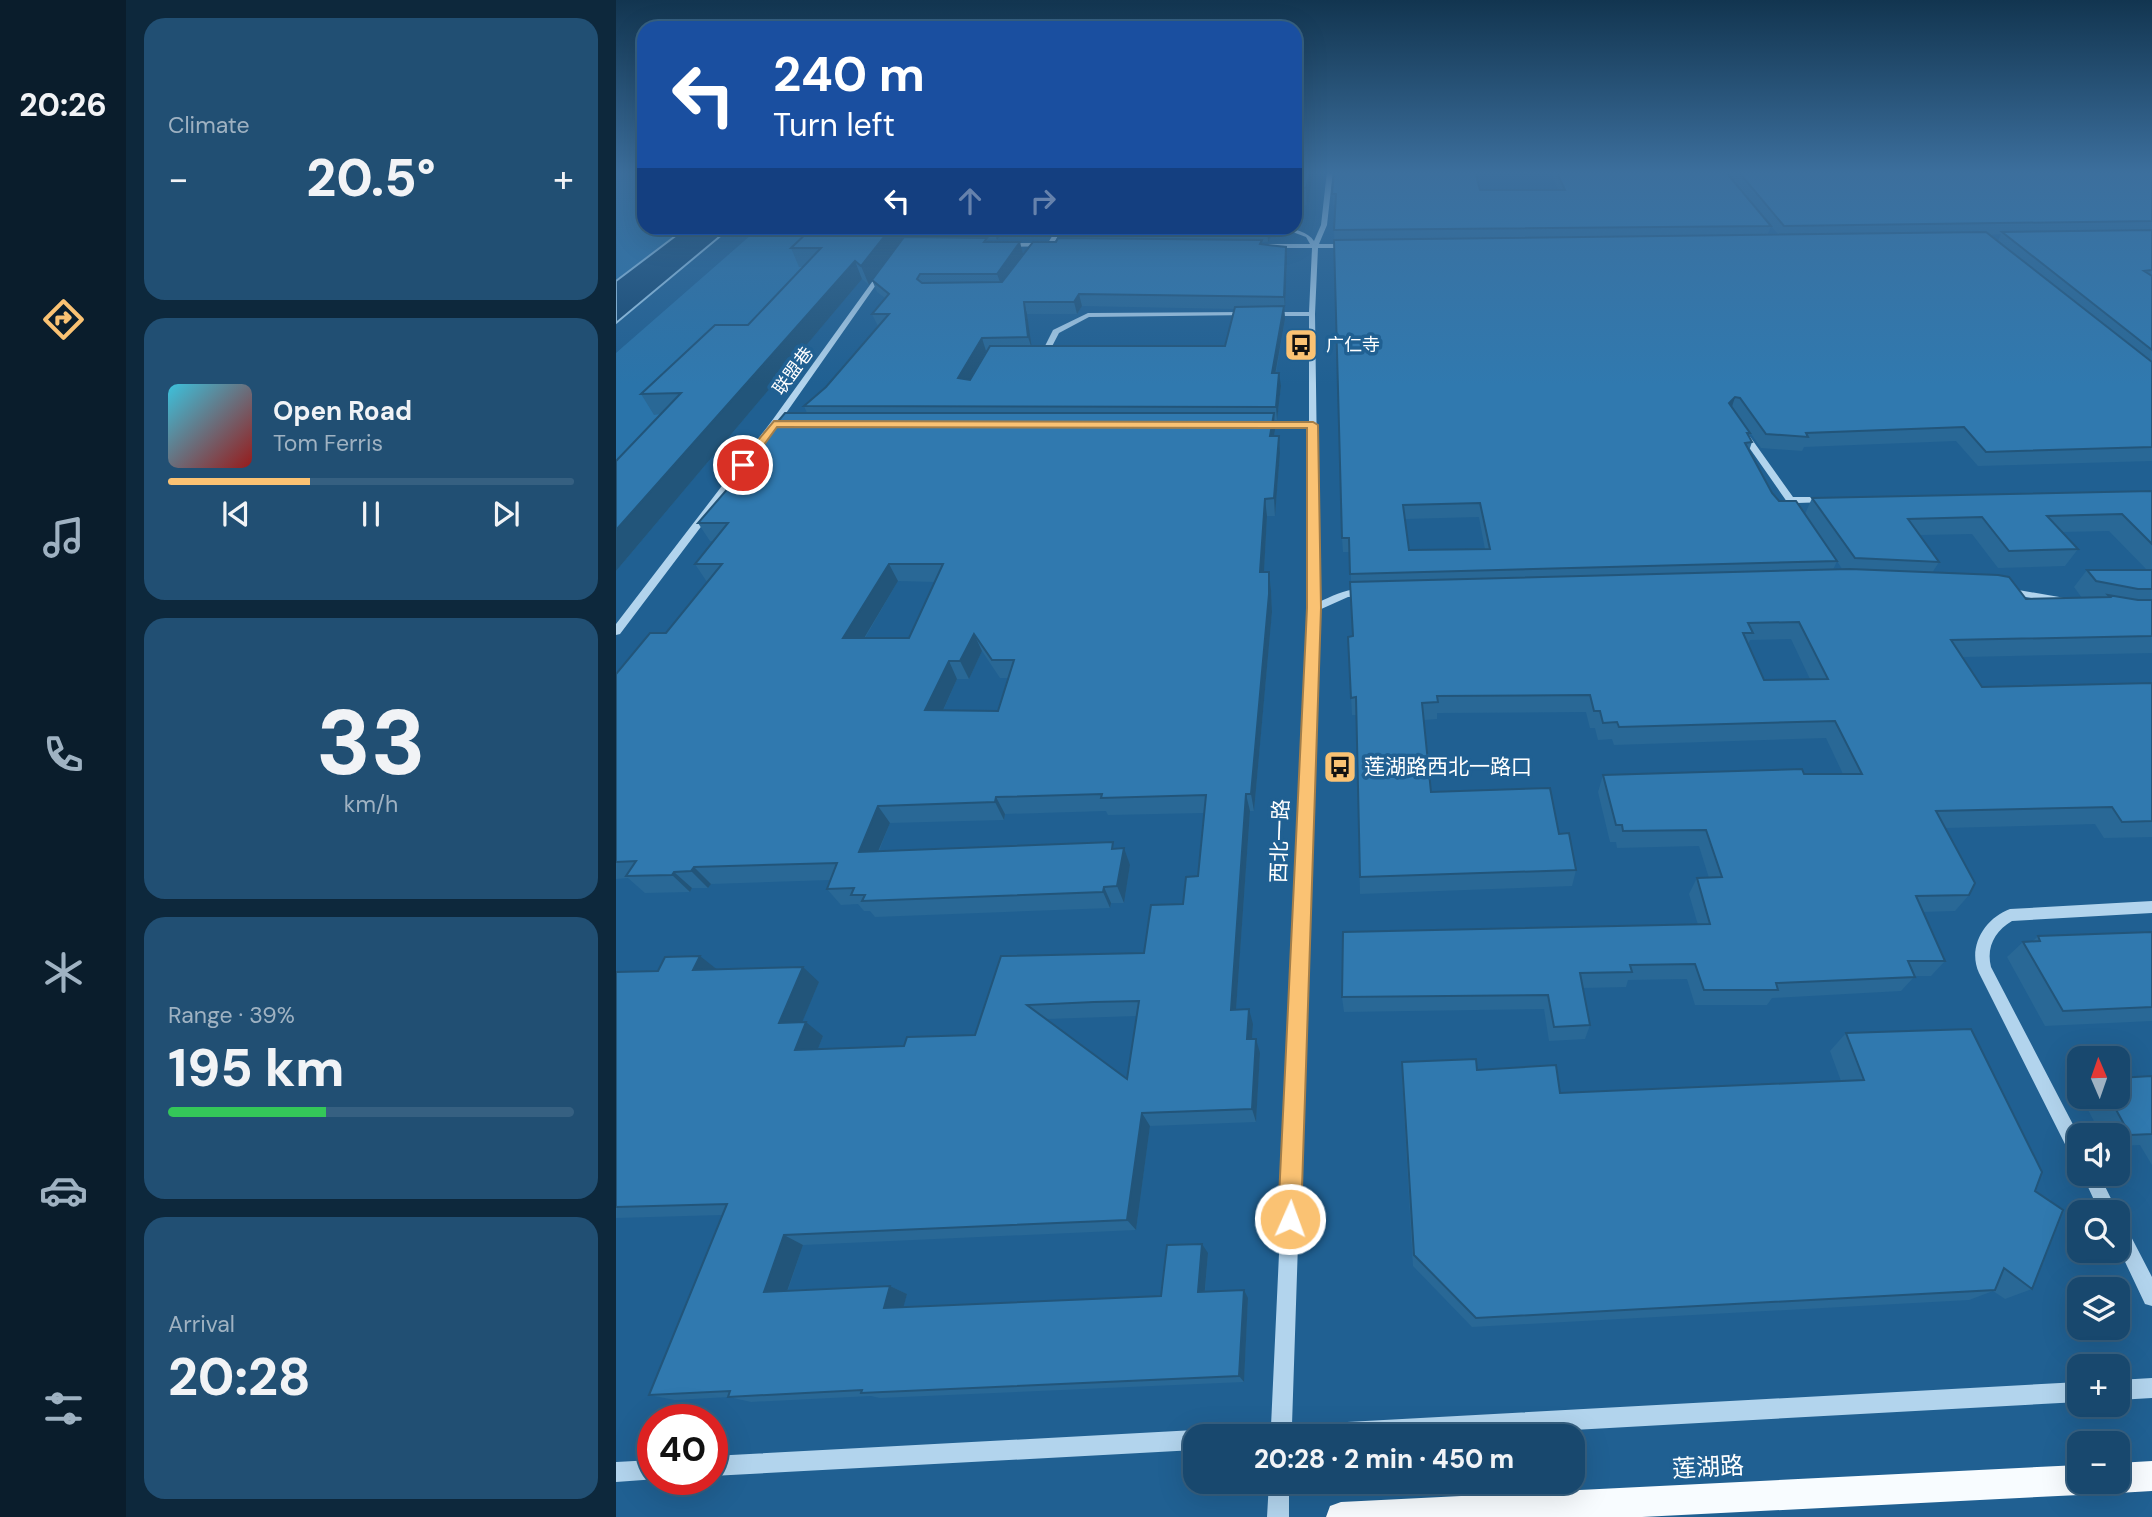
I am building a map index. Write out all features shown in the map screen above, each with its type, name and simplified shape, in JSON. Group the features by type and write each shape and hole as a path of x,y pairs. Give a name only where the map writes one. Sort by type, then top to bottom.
{"main road":[{"path":"2130,1477 2152,1476"},
{"name":"莲湖路","path":"1341,1517 2067,1481"}],"street":[{"path":"894,256 904,242"},
{"path":"1312,242 1315,247"},
{"name":"西北一路","path":"1281,1424 1314,608 1312,314 1317,242"},
{"path":"902,244 916,244"},
{"path":"996,245 1064,245"},
{"path":"1027,256 1035,245"},
{"path":"1259,246 1357,246"},
{"name":"联盟巷","path":"616,631 774,424 886,267"},
{"path":"1031,354 1044,354 1056,332 1088,316 1312,314"},
{"path":"774,424 788,424"},
{"path":"1244,425 1313,425"},
{"path":"1739,426 1798,512"},
{"path":"1791,500 1832,500"},
{"path":"2001,590 2082,604"},
{"path":"1314,608 1346,594 1373,593"},
{"path":"2067,1131 1984,968 1980,949 1983,942 2010,915 2152,907"},
{"path":"2130,1253 2152,1297"},
{"path":"2130,1389 2152,1388"},
{"path":"1499,1424 2067,1393"},
{"path":"728,1465 1183,1441"},
{"path":"616,1472 637,1471"},
{"path":"1278,1517 1279,1494"}],"shaded area":[{"path":"616,242 668,242 616,281"},
{"path":"668,242 713,242 616,323 616,281"},
{"path":"743,242 839,242 800,266 829,266 616,499 616,353"}],"building":[{"path":"798,242 880,242 861,266 855,261 616,530 616,461 681,393 641,394 715,325 748,325 821,248 791,248"},
{"path":"900,242 1020,242 997,274 920,274 917,279 922,283 1002,282 1033,242 1261,242 1260,244 1286,247 1284,297 1079,294 1074,302 1024,302 1028,337 982,338 958,378 970,380 990,346 1225,346 1235,307 1284,306 1272,373 1279,373 1276,407 804,406 826,387 889,314 872,314 889,294 872,280"},
{"path":"1334,242 1999,242 2152,362 2152,447 1986,452 1964,427 1806,433 1808,437 1766,434 1740,398 1735,397 1729,403 1750,433 1747,433 1752,442 1745,443 1772,493 1779,501 1796,501 1837,561 1350,574 1349,538 1342,538","holes":["1480,503 1490,549 1409,550 1403,505"]},
{"path":"2014,242 2152,242 2152,270 2144,271 2152,276 2152,350"},
{"path":"785,413 1274,413 1270,436 1279,436 1274,498 1265,499 1260,572 1269,572 1269,594 1251,794 1246,794 1231,1010 1249,1009 1247,1039 1256,1039 1252,1109 1142,1113 1127,1220 784,1235 764,1292 890,1286 884,1308 1161,1296 1167,1245 1202,1244 1198,1292 1244,1290 1239,1376 861,1393 862,1390 728,1397 730,1391 649,1395 727,1204 616,1207 616,972 658,971 665,957 700,956 693,970 803,967 779,1023 806,1022 795,1050 904,1046 907,1037 975,1035 1001,956 1144,953 1151,905 1183,904 1186,877 1198,876 1206,795 996,797 995,802 878,806 859,852 1113,842 1112,849 1124,848 1117,886 1104,887 1103,892 862,901 865,895 851,895 854,888 827,889 837,863 694,867 691,871 674,872 672,875 626,876 636,861 616,862 616,674 650,633 666,633 722,564 695,564 728,523 698,523 743,471 736,471","holes":["889,564 943,564 909,638 843,638","974,634 992,660 1014,660 998,711 925,710 949,661 960,661","1139,1001 1127,1079 1027,1005"]},
{"path":"2152,491 2152,544 2122,514 2047,516 2078,549 2009,551 1982,517 1908,519 1939,562 1855,558 1812,498"},
{"path":"1850,569 1998,575 2009,577 2026,599 2110,597 2108,595 2152,600 2152,636 1951,640 1982,687 2152,683 2152,821 2122,822 2112,807 1936,811 1975,883 1969,895 1916,896 1945,961 1908,961 1915,977 1776,983 1778,990 1704,990 1695,964 1630,965 1632,972 1580,973 1590,1025 1554,1027 1548,995 1342,997 1343,932 1710,924 1697,878 1722,877 1706,830 1623,831 1622,825 1616,825 1603,775 1802,769 1804,774 1862,774 1835,721 1619,727 1617,722 1603,723 1600,711 1594,711 1590,695 1437,696 1438,702 1422,703 1431,792 1550,788 1559,834 1569,833 1576,870 1360,877 1356,697 1351,698 1348,637 1353,636 1350,582","holes":["1799,622 1828,679 1764,680 1743,633 1753,633 1748,623"]},
{"path":"2087,570 2152,570 2152,589 2096,581"},
{"path":"2152,932 2152,1007 2063,1011 2023,942 2040,941 2038,936"},
{"path":"1971,1029 2042,1172 2035,1191 2063,1210 2032,1289 2004,1268 1995,1290 1476,1318 1414,1255 1402,1062 1476,1059 1477,1070 1556,1065 1560,1093 1864,1080 1846,1033"},
{"path":"2152,1076 2152,1134 2130,1135 2130,1123 2123,1123 2116,1110 2130,1110 2130,1077"}],"place":[{"name":"广仁寺","path":"1301,345"},
{"name":"莲湖路西北一路口","path":"1340,767"}],"route":[{"path":"743,465 774,424 1313,425 1314,608 1290,1219"}]}
